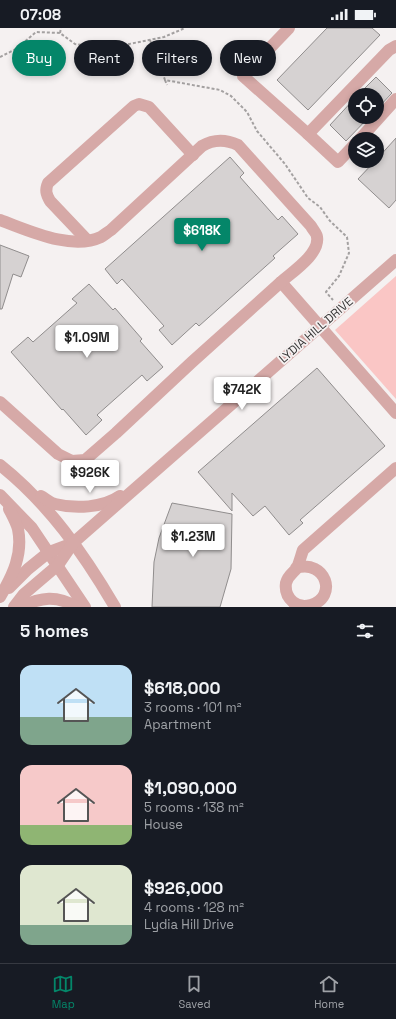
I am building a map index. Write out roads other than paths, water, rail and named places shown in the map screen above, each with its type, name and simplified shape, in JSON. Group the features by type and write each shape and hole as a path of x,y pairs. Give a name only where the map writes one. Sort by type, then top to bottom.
{"street":[{"path":"289,28 243,76 338,162 348,151"},
{"path":"308,134 389,50 396,46"},
{"path":"366,132 396,100"},
{"path":"87,240 50,201 46,193 46,188 48,183 134,106 139,104 148,107 193,155"},
{"path":"0,220 67,241 87,240 100,237 111,230 202,146 224,140 238,145 311,226 317,236 317,245 309,258 85,460 72,461 58,454 0,402"},
{"name":"LYDIA HILL DRIVE","path":"73,543 396,260"},
{"path":"281,282 396,412"},
{"path":"0,465 18,480 48,510 100,582 115,607"},
{"path":"18,480 53,504 87,507 113,501 158,468"},
{"path":"296,568 303,550 396,468"},
{"path":"2,497 32,528 85,607"},
{"path":"0,597 10,579 20,551 18,528 2,497"},
{"path":"0,597 28,568 49,552 73,543"},
{"path":"14,607 24,594 58,565 73,543"},
{"path":"304,566 312,567 319,571 324,577 326,584 325,592 316,605 300,605 293,602 288,596 286,588 287,580 290,573 296,568 304,566"},
{"path":"20,607 34,600 51,598 66,600 78,607"}]}
